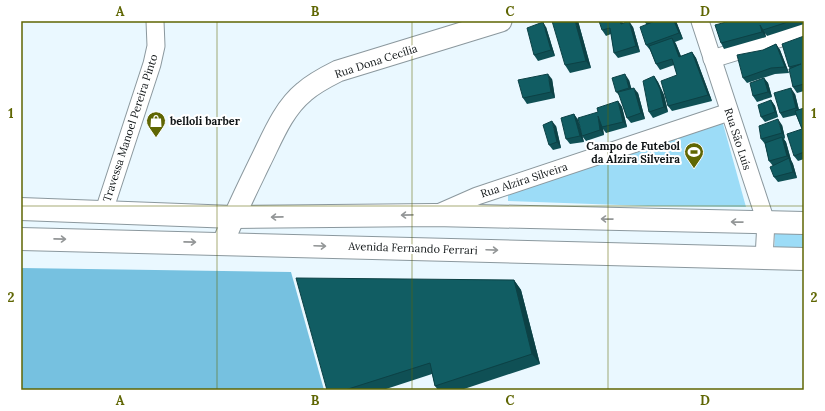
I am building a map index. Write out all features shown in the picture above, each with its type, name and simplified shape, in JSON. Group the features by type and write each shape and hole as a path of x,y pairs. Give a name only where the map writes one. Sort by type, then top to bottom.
{"main road":[{"path":"21,209 234,217 434,215 804,223"},
{"name":"Avenida Fernando Ferrari","path":"21,239 804,259"}],"street":[{"name":"Travessa Manoel Pereira Pinto","path":"104,212 152,64 156,46 155,21"},
{"name":"Rua Dona Cecília","path":"223,243 278,127 289,108 303,92 338,71 501,21"},
{"name":"Rua São Luís","path":"700,21 766,222 764,258"},
{"path":"712,60 804,32"},
{"name":"Rua Alzira Silveira","path":"434,215 477,196 729,112"}],"shaded area":[{"path":"722,120 746,207 648,206 508,201 508,185"},
{"path":"775,232 804,233 804,258 774,258"},
{"path":"21,268 291,272 324,390 21,390"}],"building":[{"path":"552,21 575,21 586,61 565,65"},
{"path":"599,21 620,21 621,24 629,21 636,46 614,53 610,28 602,30"},
{"path":"655,21 674,21 679,33 646,45 640,27"},
{"path":"730,21 791,21 763,30 760,25 762,32 721,43 715,25"},
{"path":"543,22 551,50 534,55 527,28"},
{"path":"804,36 804,84 793,87 789,69 801,64 789,67 782,44"},
{"path":"672,38 679,57 692,52 708,95 668,106 661,81 677,75 672,59 656,64 649,46"},
{"path":"776,44 785,67 771,68 743,78 737,55 763,50"},
{"path":"548,74 551,92 523,98 518,80"},
{"path":"625,74 629,88 616,92 612,78"},
{"path":"654,76 660,89 664,107 649,112 643,81"},
{"path":"764,78 768,92 753,96 750,83"},
{"path":"634,88 641,113 627,118 618,92"},
{"path":"791,88 796,108 780,113 774,93"},
{"path":"771,100 775,112 761,117 758,105"},
{"path":"618,101 623,122 602,127 598,116 600,130 582,136 578,118 598,112 597,108"},
{"path":"804,108 804,152 794,156 787,134 802,129 795,111"},
{"path":"574,114 580,136 566,139 561,118"},
{"path":"778,119 782,133 761,139 759,126"},
{"path":"552,121 557,142 549,145 543,125"},
{"path":"782,137 787,156 769,161 765,143"},
{"path":"789,158 793,172 774,177 770,167"},
{"path":"296,278 514,280 532,354 435,386 430,363 345,390 327,390"}],"place":[{"name":"belloli barber","path":"156,138"},
{"name":"Campo de Futebol da Alzira Silveira","path":"694,169"}]}
